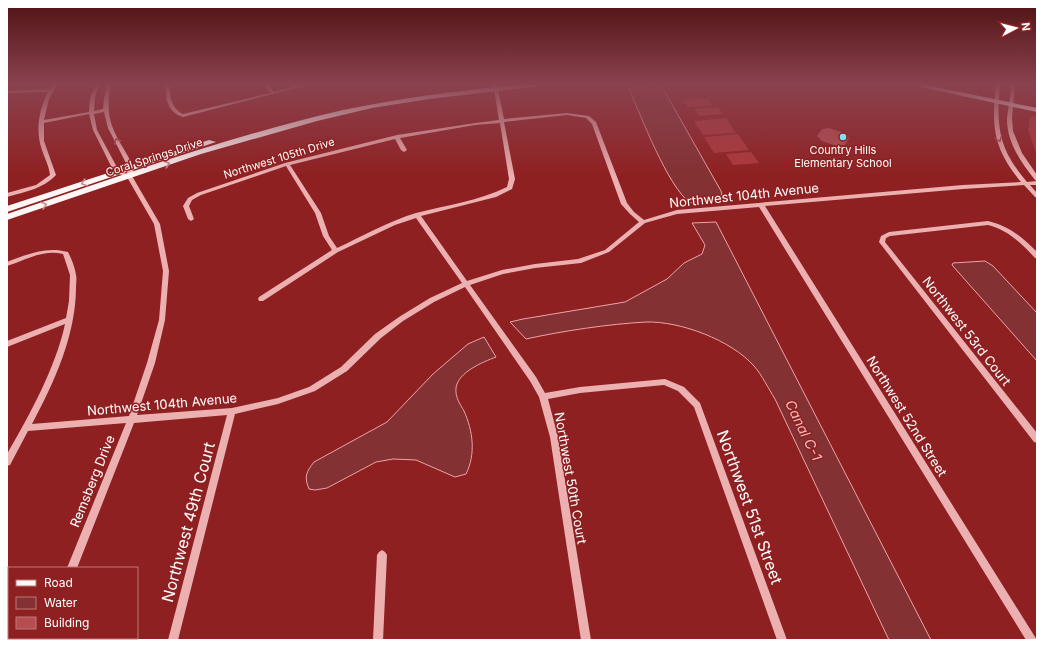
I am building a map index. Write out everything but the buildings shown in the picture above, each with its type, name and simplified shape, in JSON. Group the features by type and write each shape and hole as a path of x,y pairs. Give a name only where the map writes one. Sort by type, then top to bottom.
{"main road":[{"name":"Coral Springs Drive","path":"7,209 131,167 242,133 307,115"},
{"name":"Coral Springs Drive","path":"7,217 245,139 335,115"}],"street":[{"path":"7,195 47,182 53,175 43,146 40,131 44,115"},
{"path":"42,120 65,115"},
{"path":"91,115 92,124 117,172 129,176 131,167 106,120 106,115"},
{"path":"261,299 336,251 417,215 494,196 510,188 512,179 501,115"},
{"name":"Northwest 105th Drive","path":"191,220 186,206 190,199 199,194 287,164 397,137 502,120 554,115"},
{"name":"Northwest 105th Drive","path":"575,115 587,117 594,123 624,204 632,214 643,222"},
{"path":"995,115 997,136 1007,160 1037,196"},
{"path":"1011,115 1012,138 1022,161 1037,179"},
{"path":"397,137 404,150"},
{"path":"287,164 318,213 326,236 336,251"},
{"name":"Remsberg Drive","path":"72,567 131,421 152,363 162,320 166,271 157,224 129,176"},
{"name":"Northwest 104th Avenue","path":"27,428 232,412 278,401 312,389 344,369 378,336 401,319 432,300 466,284 502,272 579,261 607,251 643,222 677,212 1037,183"},
{"name":"Northwest 52nd Street","path":"761,205 1032,640"},
{"name":"Northwest 50th Court","path":"417,215 534,379 543,398 554,437 586,640"},
{"name":"Northwest 53rd Court","path":"1037,256 1011,231 1000,225 988,223 888,234 883,237 882,242 1037,439"},
{"path":"7,264 44,251 57,250 66,253 72,264 74,294 58,362 27,428 7,462"},
{"path":"7,344 68,320"},
{"name":"Northwest 51st Street","path":"543,398 580,390 665,382 681,389 697,405 782,640"},
{"name":"Northwest 49th Court","path":"173,640 232,412"},
{"path":"378,640 382,555"}],"shaded area":[{"path":"1037,116 1037,155 1028,130 1030,117"},
{"path":"726,118 736,133 703,135 694,121"},
{"path":"738,134 749,150 714,153 704,137"},
{"path":"751,152 759,163 733,165 726,154"}],"water":[{"path":"640,115 678,115 722,195 690,203 681,194 664,167"},
{"name":"Canal C-1","path":"716,222 931,640 889,640 775,399 757,370 744,357 719,340 674,325 646,322 632,323 601,326 526,339 510,322 625,302 667,279 684,263 702,254 705,245 692,223"},
{"path":"985,261 993,266 1037,313 1037,361 952,265 953,263"},
{"path":"484,337 496,357 466,372 461,377 456,388 459,403 470,426 472,442 471,459 466,474 455,477 416,460 393,459 376,462 327,488 315,490 309,489 306,478 309,469 314,462 387,422 433,374 468,344"}],"place":[{"name":"Country Hills Elementary School","path":"843,137"}]}
